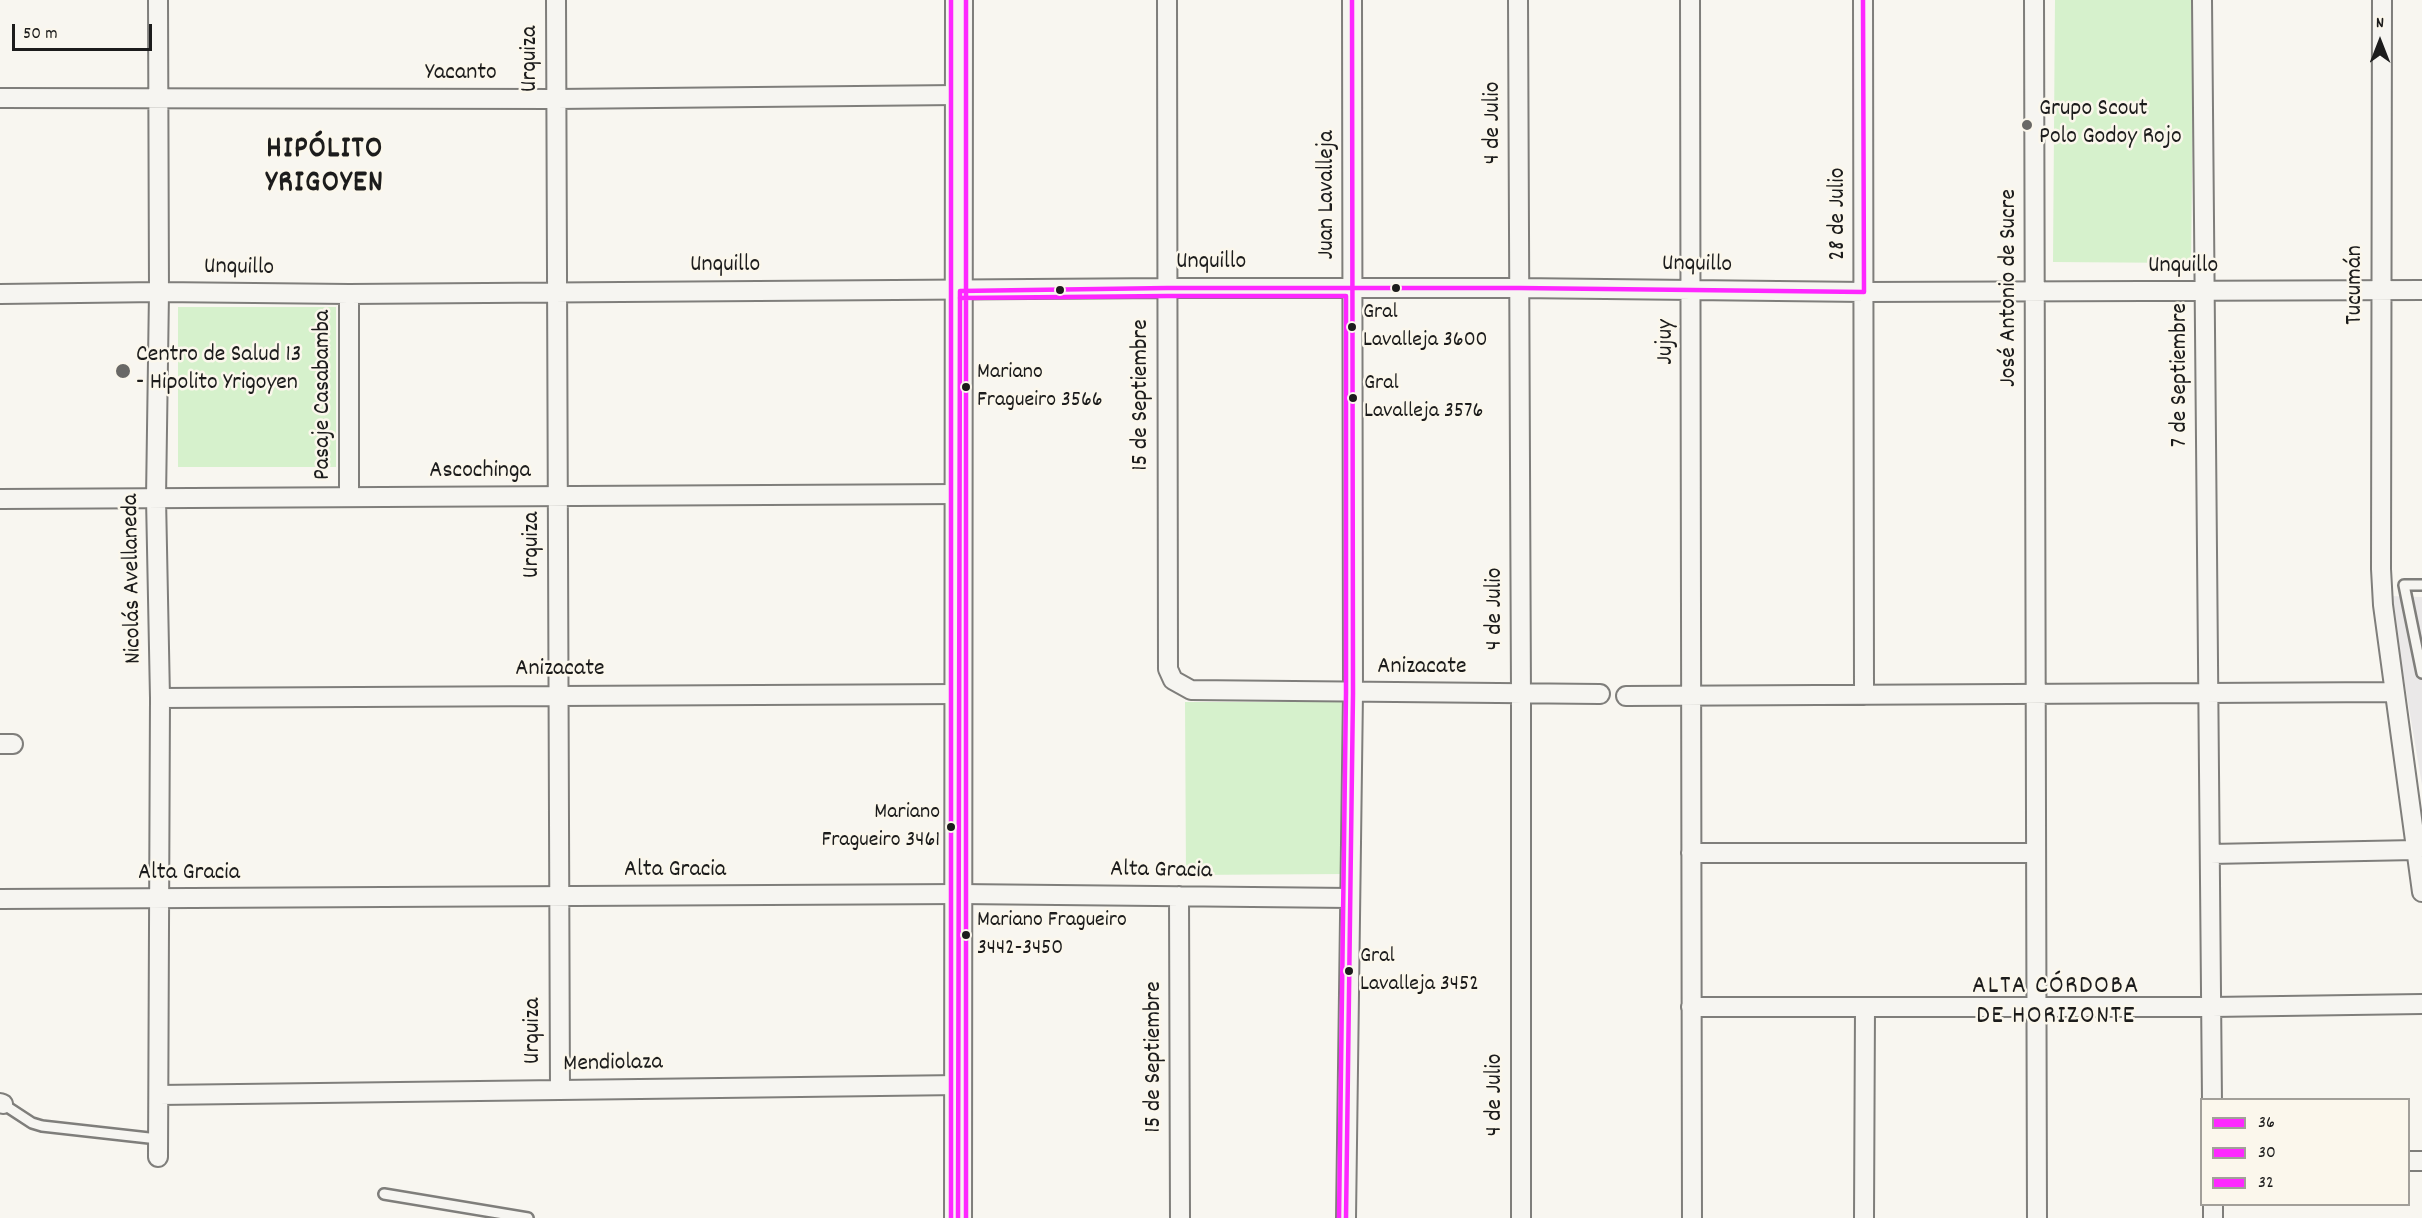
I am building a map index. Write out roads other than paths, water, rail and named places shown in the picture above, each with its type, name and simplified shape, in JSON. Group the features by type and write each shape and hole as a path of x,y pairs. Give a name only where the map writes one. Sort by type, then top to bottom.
{"main road":[{"path":"958,1218 960,291 957,95 959,0"}],"street":[{"name":"Nicolás Avellaneda","path":"158,0 159,292 156,498 160,698 158,1148"},
{"name":"Urquiza","path":"556,0 560,1090"},
{"name":"15 de Septiembre","path":"1167,0 1168,669 1173,681"},
{"name":"Juan Lavalleja","path":"1346,1218 1353,693 1352,0"},
{"name":"4 de Julio","path":"1518,0 1521,1218"},
{"name":"Jujuy","path":"1690,0 1692,1218"},
{"name":"28 de Julio","path":"1863,0 1864,695"},
{"name":"José Antonio de Sucre","path":"2034,0 2037,1218"},
{"name":"7 de Septiembre","path":"2202,0 2212,1098"},
{"name":"Tucumán","path":"2382,0 2381,569 2394,692 2422,892"},
{"name":"Yacanto","path":"0,98 556,99 957,95"},
{"name":"Unquillo","path":"0,294 960,291 1167,288 1519,288 1864,292 2422,290"},
{"name":"Pasaje Casabamba","path":"349,294 349,496"},
{"name":"Ascochinga","path":"0,499 960,494"},
{"name":"Anizacate","path":"1173,681 1191,690 1600,694"},
{"path":"1626,696 2394,692"},
{"name":"Anizacate","path":"160,698 960,694"},
{"path":"2210,854 2416,850"},
{"path":"1690,853 2036,853"},
{"name":"Alta Gracia","path":"0,899 960,894 1350,898"},
{"name":"15 de Septiembre","path":"1179,896 1180,1218"},
{"path":"1691,1007 2212,1007 2422,1004"},
{"path":"1864,1218 1865,1007"},
{"name":"Mendiolaza","path":"159,1095 960,1085"}],"lane":[{"path":"2422,585 2404,585 2422,673"},
{"path":"2,1104 32,1124 158,1148"},
{"path":"384,1194 528,1218"}],"place":[{"name":"Grupo Scout Polo Godoy Rojo","path":"2027,125"},
{"name":"Gral Lavalleja 3600","path":"1352,327"},
{"name":"Centro de Salud 13 - Hipolito Yrigoyen","path":"123,371"},
{"name":"Mariano Fragueiro 3566","path":"966,387"},
{"name":"Gral Lavalleja 3576","path":"1353,398"},
{"name":"Mariano Fragueiro 3461","path":"951,827"},
{"name":"Mariano Fragueiro 3442-3450","path":"966,935"},
{"name":"Gral Lavalleja 3452","path":"1349,971"}],"district":[{"name":"HIPÓLITO YRIGOYEN","path":"325,169"},
{"name":"ALTA CÓRDOBA DE HORIZONTE","path":"2056,1003"}]}
